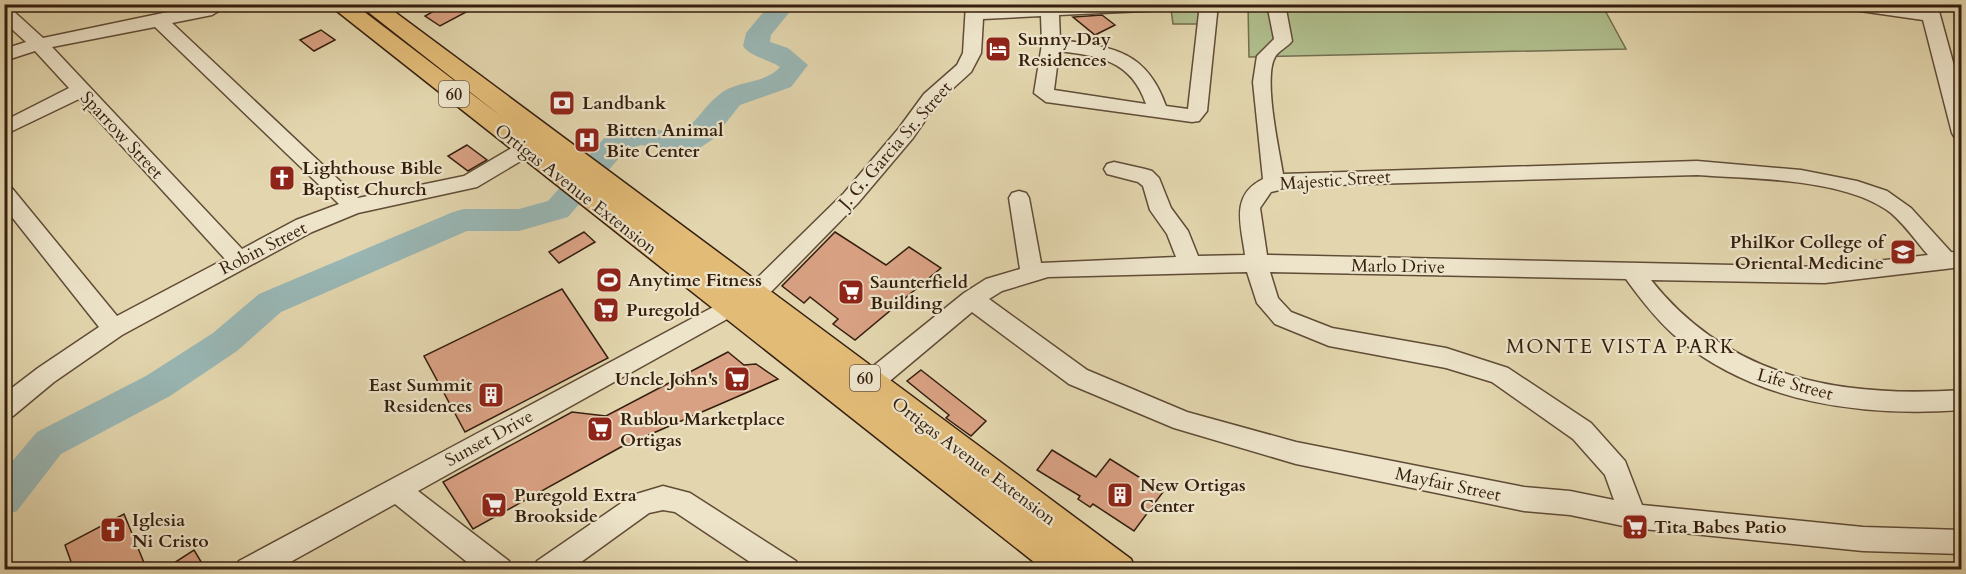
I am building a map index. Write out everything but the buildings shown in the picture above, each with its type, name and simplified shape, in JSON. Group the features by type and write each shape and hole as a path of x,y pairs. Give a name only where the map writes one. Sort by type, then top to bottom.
{"main road":[{"name":"Ortigas Avenue Extension","path":"339,4 535,144 1029,519 1119,570"},
{"name":"Ortigas Avenue Extension","path":"369,4 535,144"},
{"name":"Ortigas Avenue Extension","path":"742,301 870,382 1029,519 1072,570"}],"street":[{"path":"4,55 39,44 159,21 222,4"},
{"path":"976,9 1050,12 1186,4"},
{"path":"1050,12 1051,44 1044,93 1053,98 1192,116 1197,111 1209,4"},
{"path":"1274,182 1262,84 1263,66 1267,53 1283,41 1276,4"},
{"path":"1846,4 1929,10 1962,133"},
{"name":"J. G. Garcia Sr. Street","path":"742,301 851,198 895,148 931,98 964,68 972,53 976,9"},
{"name":"Sparrow Street","path":"4,12 39,44 239,260"},
{"path":"159,21 354,206"},
{"path":"1051,44 1108,51 1138,73 1150,88 1158,111"},
{"path":"4,129 81,90"},
{"name":"Robin Street","path":"4,409 46,375 114,329 304,226 354,206 470,182 535,144"},
{"name":"Majestic Street","path":"1633,516 1616,469 1582,431 1556,411 1500,375 1446,358 1329,337 1283,318 1268,303 1255,263 1249,208 1253,199 1274,182 1296,178 1697,168 1752,172 1848,186 1877,195 1896,207 1954,261"},
{"path":"1114,169 1145,176 1152,183 1161,210 1177,231 1190,264"},
{"path":"4,192 114,329"},
{"path":"1019,198 1032,272"},
{"name":"Marlo Drive","path":"870,382 972,299 994,285 1032,272 1255,263 1825,275 1954,261"},
{"name":"Life Street","path":"1632,271 1656,302 1696,340 1739,368 1824,395 1924,404 1962,400"},
{"name":"Mayfair Street","path":"972,299 1078,376 1183,422 1296,453 1524,499 1570,503 1633,516 1863,539 1962,542"},
{"name":"Sunset Drive","path":"249,570 742,301"},
{"path":"396,489 499,570"},
{"path":"547,570 642,503 663,498 681,501 786,570"}],"green space":[{"path":"1248,5 1602,5 1626,49 1249,57"},
{"path":"1171,9 1205,9 1202,24 1173,24"}],"waterway":[{"path":"4,499 49,443 158,386 225,342 270,303 464,220 519,220 558,209 616,143 640,135 684,145 703,132 730,99 782,81 795,65 779,54 756,46 759,33 784,4"}],"place":[{"name":"Sunny Day Residences","path":"998,49"},
{"name":"Landbank","path":"562,103"},
{"name":"Bitten Animal Bite Center","path":"587,140"},
{"name":"Lighthouse Bible Baptist Church","path":"282,178"},
{"name":"PhilKor College of Oriental Medicine","path":"1903,252"},
{"name":"Anytime Fitness","path":"609,280"},
{"name":"Saunterfield Building","path":"851,292"},
{"name":"Puregold","path":"606,310"},
{"name":"Uncle John's","path":"737,379"},
{"name":"East Summit Residences","path":"491,395"},
{"name":"Rublou Marketplace Ortigas","path":"600,429"},
{"name":"New Ortigas Center","path":"1120,495"},
{"name":"Puregold Extra Brookside","path":"494,505"},
{"name":"Tita Babes Patio","path":"1635,527"},
{"name":"Iglesia Ni Cristo","path":"113,530"}],"district":[{"name":"MONTE VISTA PARK","path":"1621,346"}]}
